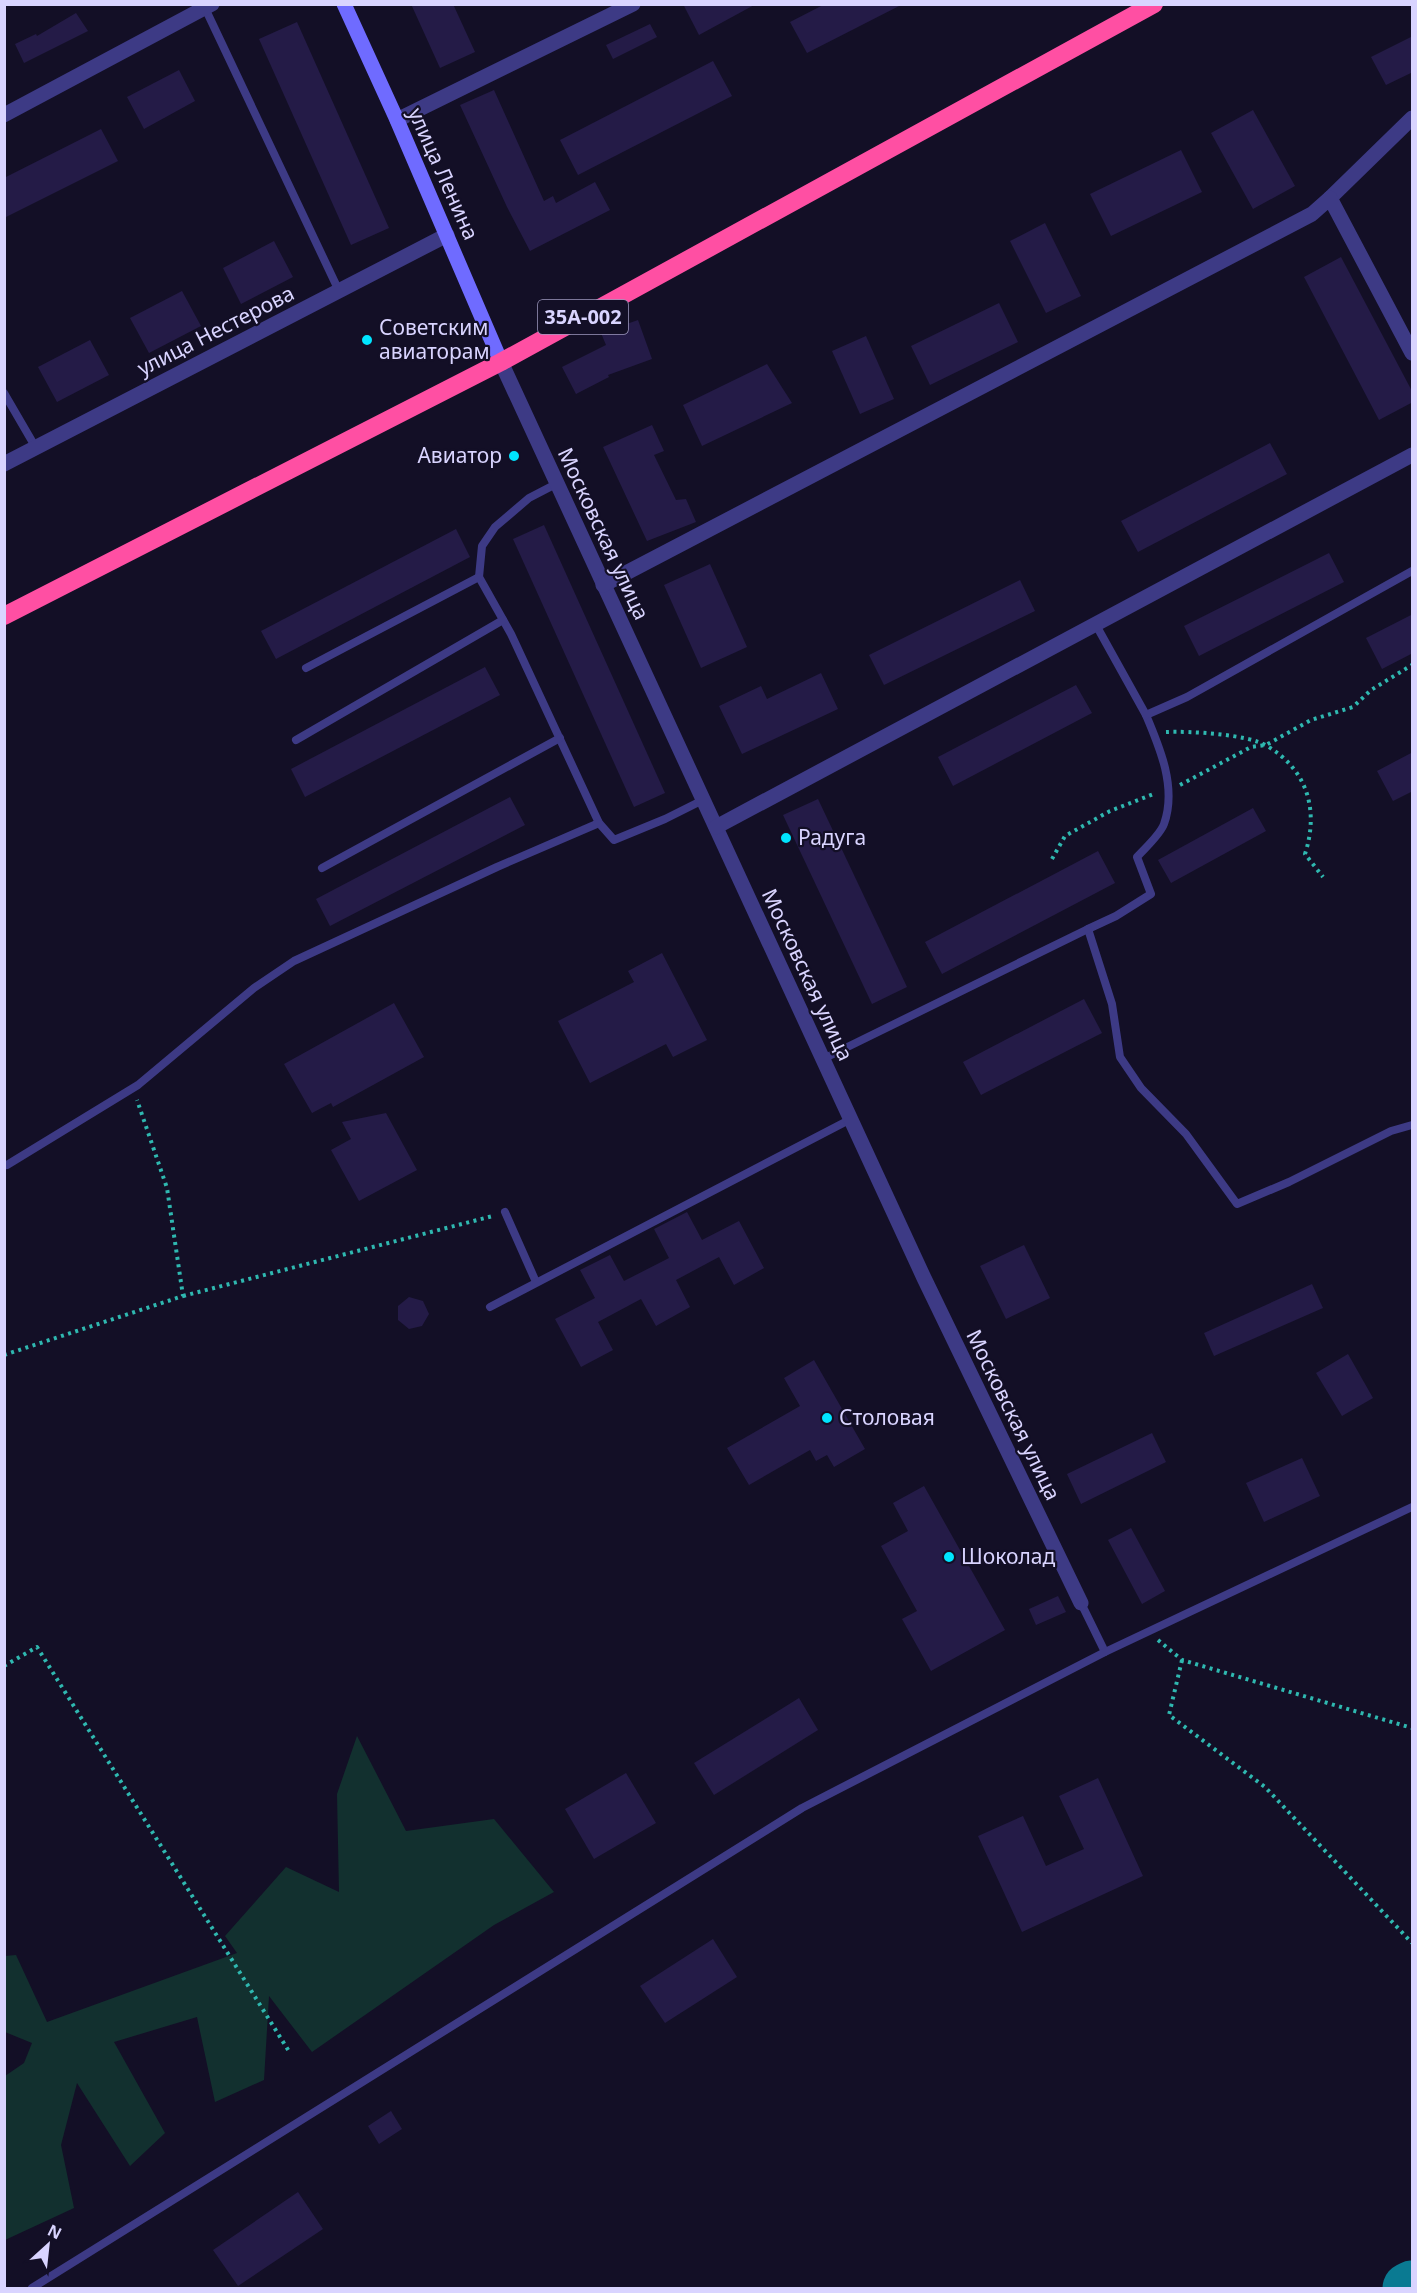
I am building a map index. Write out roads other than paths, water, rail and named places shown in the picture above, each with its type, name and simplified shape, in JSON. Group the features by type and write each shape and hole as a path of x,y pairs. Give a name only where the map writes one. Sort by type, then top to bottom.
{"highway":[{"name":"35А-002","path":"4,616 501,362 1154,4"}],"main road":[{"name":"улица Ленина","path":"344,4 397,120 501,362"}],"street":[{"path":"397,120 633,4"},
{"path":"4,115 208,6"},
{"path":"603,585 1312,214 1413,118"},
{"path":"1330,198 1413,353"},
{"name":"улица Нестерова","path":"4,464 447,235"},
{"name":"Московская улица","path":"501,362 924,1278 1081,1603"},
{"path":"716,827 1413,455"}],"lane":[{"path":"208,6 339,291"},
{"path":"4,393 36,447"},
{"path":"556,484 529,498 495,527 482,546 479,576 503,620 599,823 614,840 703,800"},
{"path":"1146,715 1187,697 1413,571"},
{"path":"306,668 479,576"},
{"path":"296,740 503,620"},
{"path":"823,1059 1116,916 1151,894 1137,857 1164,825 1169,789 1160,749 1146,715 1096,625"},
{"path":"322,868 560,738"},
{"path":"8,1165 133,1088 254,988 294,961 497,867 599,823"},
{"path":"1088,929 1109,995 1120,1057 1141,1088 1186,1134 1237,1204 1289,1182 1391,1131 1413,1125"},
{"path":"490,1307 851,1119"},
{"path":"505,1212 536,1282"},
{"path":"32,2289 802,1808 1105,1652 1413,1507"},
{"path":"1081,1603 1105,1652"}],"place":[{"name":"Советским авиаторам","path":"367,340"},
{"name":"Авиатор","path":"514,456"},
{"name":"Радуга","path":"786,838"},
{"name":"Столовая","path":"827,1418"},
{"name":"Шоколад","path":"949,1557"}]}
